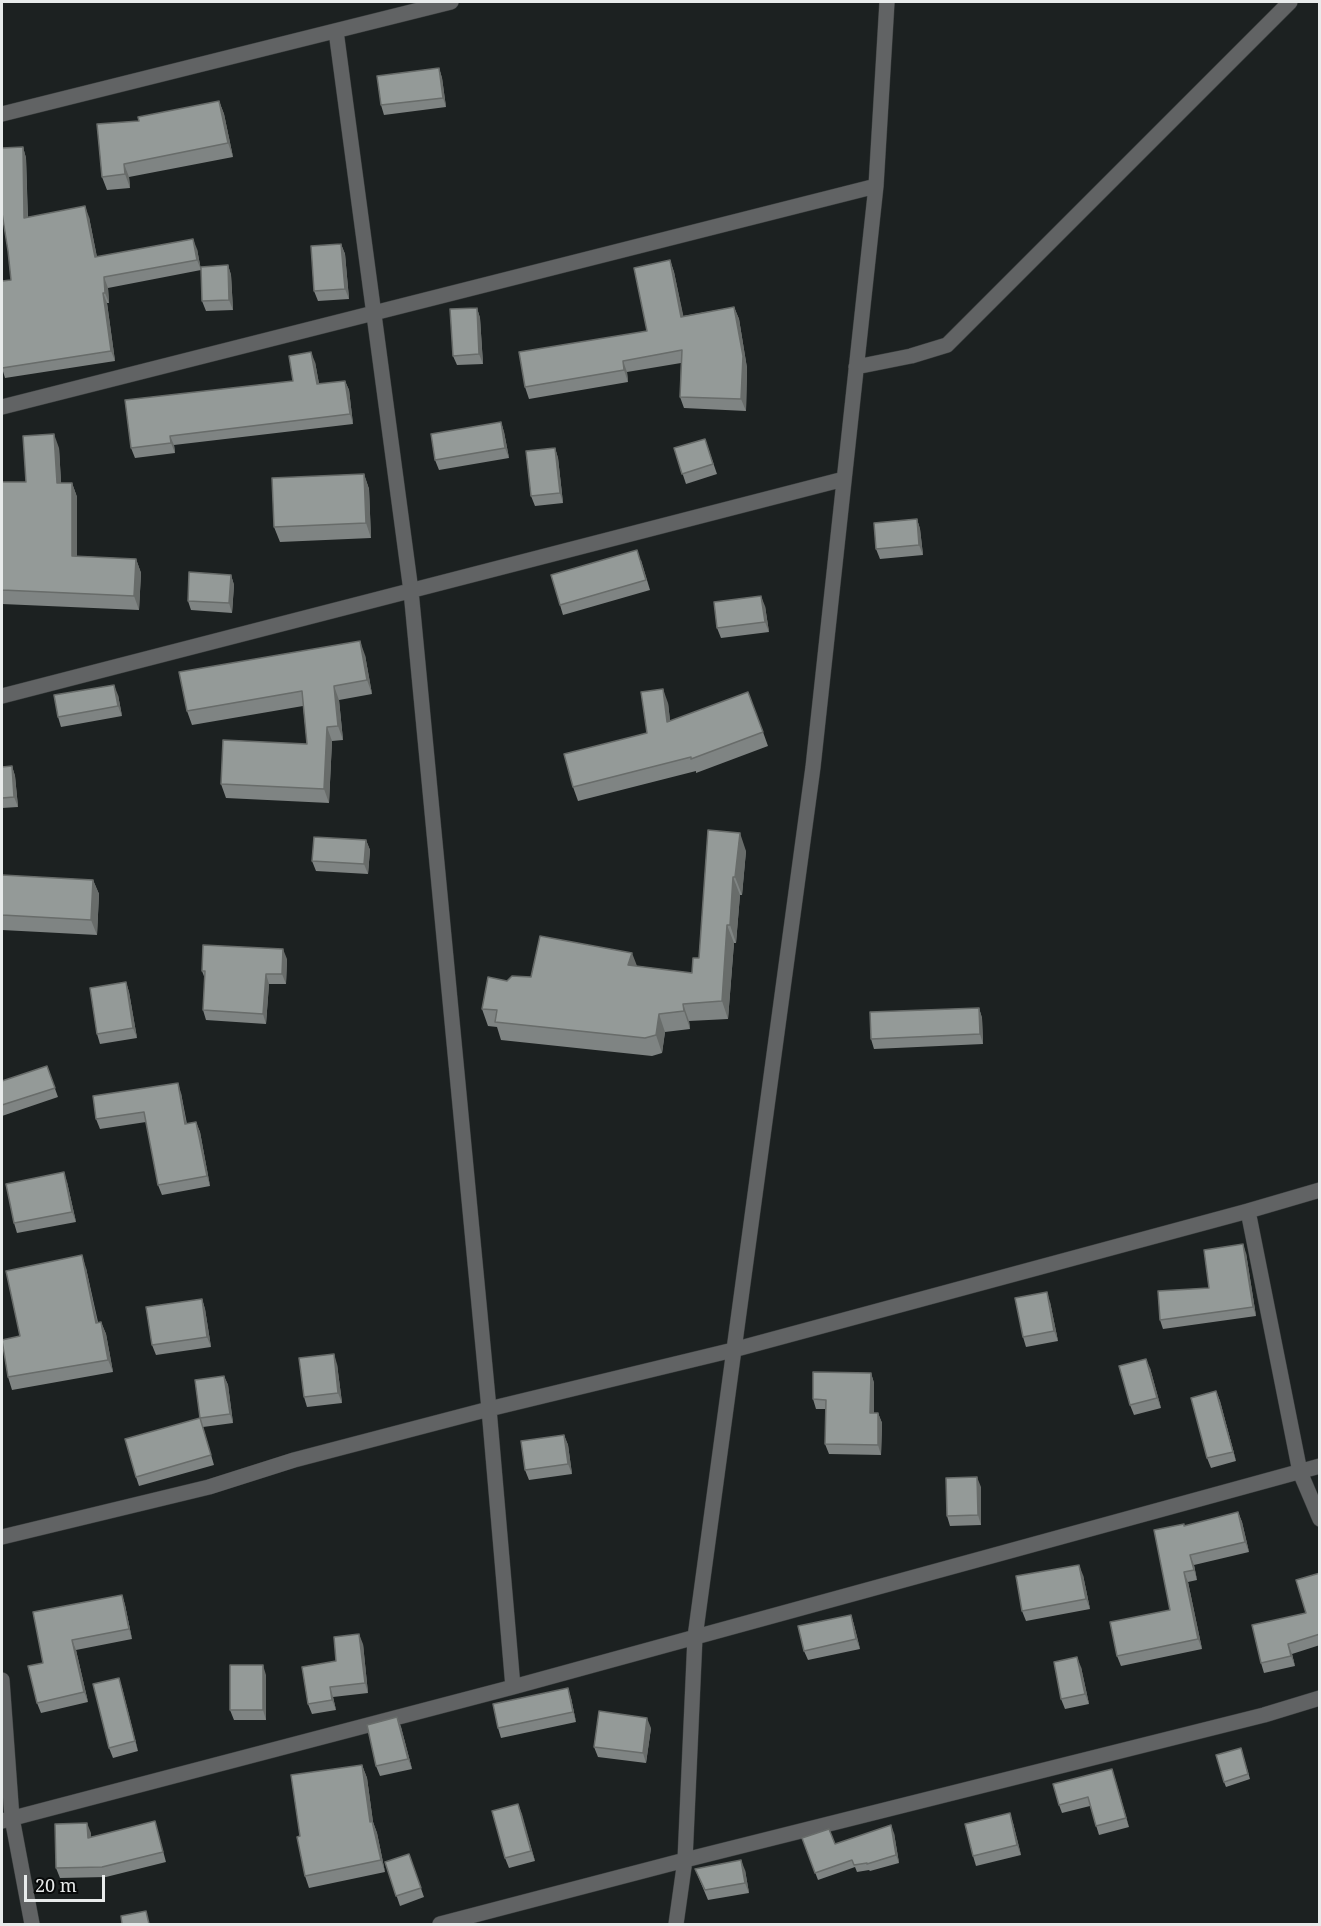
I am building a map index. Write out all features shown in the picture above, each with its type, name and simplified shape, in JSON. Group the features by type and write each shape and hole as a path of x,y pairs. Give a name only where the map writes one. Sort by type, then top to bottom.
{"street":[{"path":"2,114 451,2"},
{"path":"676,1924 685,1860 695,1637 813,766 876,186 887,2"},
{"path":"856,367 911,356 947,345 1290,2"},
{"path":"336,31 411,591 489,1409 513,1687"},
{"path":"2,407 876,186"},
{"path":"2,696 844,480"},
{"path":"2,1537 209,1487 294,1460 489,1409 733,1350 1320,1190"},
{"path":"1248,1211 1300,1472 1320,1519"},
{"path":"7,1820 513,1687 1320,1466"},
{"path":"2,1680 7,1820 32,1924"},
{"path":"440,1924 1252,1718 1320,1698"}],"building":[{"path":"439,68 443,98 381,105 377,76"},
{"path":"219,101 228,143 124,164 125,174 102,177 97,124 139,121 138,117"},
{"path":"23,147 24,218 85,206 95,257 193,239 197,260 104,277 105,293 103,293 111,351 2,368 2,281 11,280 2,213 2,148"},
{"path":"341,244 345,289 314,291 311,246"},
{"path":"670,260 681,317 734,307 743,356 741,399 680,397 682,350 623,361 624,370 525,387 519,352 647,331 634,268"},
{"path":"228,265 229,300 202,301 201,267"},
{"path":"477,308 479,354 453,356 450,309"},
{"path":"311,352 317,384 345,381 350,414 170,436 171,443 131,448 125,400 293,381 289,356"},
{"path":"501,422 505,448 435,460 431,434"},
{"path":"54,434 57,483 72,483 72,556 136,559 134,596 2,590 2,482 26,482 23,436"},
{"path":"705,439 713,464 682,474 674,448"},
{"path":"555,448 560,493 531,496 526,451"},
{"path":"364,474 366,523 274,527 272,478"},
{"path":"917,519 919,545 876,549 874,523"},
{"path":"637,550 646,580 560,605 551,575"},
{"path":"189,572 231,575 229,603 188,601"},
{"path":"761,596 765,622 717,628 714,602"},
{"path":"360,641 367,680 334,686 338,726 327,727 324,789 221,784 223,740 307,744 302,691 187,711 179,672"},
{"path":"114,685 118,706 58,717 54,695"},
{"path":"663,689 667,722 748,692 763,732 691,759 691,757 573,787 564,754 647,733 641,692"},
{"path":"12,766 14,797 2,798 2,767"},
{"path":"708,830 740,833 735,877 733,877 730,925 727,925 722,1001 683,1004 684,1011 659,1014 656,1035 645,1038 495,1022 497,1010 482,1009 488,977 507,981 512,976 531,977 540,936 632,953 628,965 692,973 693,958 699,958"},
{"path":"314,837 366,840 364,864 312,861"},
{"path":"2,875 93,880 91,920 2,915"},
{"path":"203,945 283,949 282,974 266,974 263,1014 203,1010 205,971 202,971"},
{"path":"126,982 133,1028 97,1034 90,988"},
{"path":"979,1008 980,1034 871,1039 870,1012"},
{"path":"47,1066 55,1088 2,1105 2,1081"},
{"path":"178,1083 185,1124 196,1122 207,1176 158,1185 144,1112 96,1119 93,1096"},
{"path":"64,1172 72,1212 14,1223 6,1184"},
{"path":"1243,1244 1253,1307 1160,1320 1158,1291 1209,1288 1204,1250"},
{"path":"82,1255 96,1323 101,1322 108,1360 8,1377 2,1340 20,1336 6,1271"},
{"path":"1047,1292 1054,1331 1023,1337 1015,1298"},
{"path":"202,1299 207,1337 152,1345 146,1307"},
{"path":"334,1354 338,1393 304,1397 299,1358"},
{"path":"1146,1359 1157,1398 1130,1405 1119,1366"},
{"path":"813,1372 871,1373 870,1413 878,1413 878,1445 825,1444 826,1400 813,1399"},
{"path":"224,1376 230,1414 200,1418 195,1380"},
{"path":"1216,1391 1233,1452 1207,1458 1191,1398"},
{"path":"200,1418 211,1455 136,1477 125,1439"},
{"path":"564,1435 568,1464 525,1470 521,1441"},
{"path":"977,1477 978,1515 947,1516 946,1478"},
{"path":"1238,1512 1245,1542 1190,1555 1194,1570 1184,1572 1198,1639 1117,1656 1110,1622 1170,1610 1154,1530 1184,1524 1184,1526"},
{"path":"1079,1565 1086,1599 1022,1611 1016,1576"},
{"path":"1320,1573 1320,1634 1288,1644 1291,1656 1261,1663 1252,1625 1306,1613 1296,1580"},
{"path":"122,1595 129,1629 72,1640 84,1692 37,1703 28,1666 43,1663 33,1612"},
{"path":"851,1615 856,1639 804,1651 798,1626"},
{"path":"359,1634 365,1683 330,1687 332,1700 308,1704 302,1667 336,1661 334,1637"},
{"path":"1077,1657 1085,1694 1061,1699 1054,1662"},
{"path":"230,1665 263,1665 263,1710 230,1710"},
{"path":"119,1678 135,1741 109,1748 93,1684"},
{"path":"568,1688 573,1712 498,1728 493,1704"},
{"path":"599,1711 647,1718 643,1753 594,1747"},
{"path":"397,1717 408,1759 376,1766 367,1725"},
{"path":"1241,1748 1248,1774 1224,1782 1216,1755"},
{"path":"362,1765 370,1822 372,1821 381,1860 305,1876 297,1837 300,1836 291,1775"},
{"path":"1112,1769 1126,1818 1096,1826 1088,1797 1059,1805 1053,1784"},
{"path":"518,1804 531,1851 505,1858 492,1811"},
{"path":"1010,1813 1017,1845 973,1856 965,1824"},
{"path":"155,1821 163,1852 102,1867 56,1868 55,1824 87,1823 88,1838"},
{"path":"891,1825 896,1855 867,1864 854,1865 852,1860 815,1873 802,1838 829,1829 835,1844"},
{"path":"409,1854 421,1888 396,1896 385,1862"},
{"path":"741,1860 745,1883 705,1890 695,1869"},
{"path":"146,1911 149,1924 122,1924 121,1916"}]}
